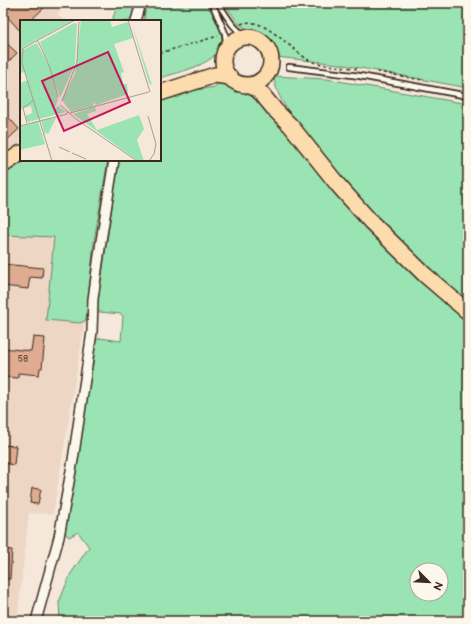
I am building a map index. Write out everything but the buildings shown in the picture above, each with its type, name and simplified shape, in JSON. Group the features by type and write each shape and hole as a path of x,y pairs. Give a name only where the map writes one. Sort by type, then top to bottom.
{"main road":[{"path":"161,83 212,66 219,61 236,40 248,37 255,38 266,46 271,58 267,79 269,87 291,126"},
{"path":"226,51 224,66 230,77 238,83 247,85 261,93 291,126 330,175 371,222 425,275 468,312"},
{"path":"247,85 260,82 269,72"},
{"path":"161,93 215,75 230,77"}],"street":[{"path":"138,19 141,3"},
{"path":"36,621 59,537 73,460 92,332 93,299 114,161"}],"lane":[{"path":"212,3 225,32 226,51"},
{"path":"218,3 234,28 248,37"},
{"path":"289,67 360,76 468,96"}],"path":[{"path":"234,28 243,23 250,22 268,29 310,61 360,69"},
{"path":"161,53 216,37 225,32"},
{"path":"374,71 426,81"}],"shaded area":[{"path":"3,3 68,3 57,14 64,20 20,20 20,143 3,153"},
{"path":"3,235 54,237 46,320 79,323 85,321 53,514 29,513 17,621 3,621"}],"green space":[{"path":"118,3 135,3 131,20 112,20"},
{"path":"146,3 206,3 222,35 220,48 215,55 198,66 161,78 161,20 144,20"},
{"path":"224,3 468,3 468,88 339,64 276,57 268,41 239,24"},
{"path":"274,76 327,79 468,104 468,302 425,264 384,224 326,159 286,108 275,84"},
{"path":"226,82 248,91 260,100 308,159 383,244 438,297 468,321 468,621 60,621 59,602 70,575 89,547 78,532 69,537 65,533 95,341 100,338 121,341 123,316 121,314 99,312 97,307 119,161 161,161 161,100 177,98 190,91 215,87 218,83"},
{"path":"21,161 108,161 94,241 87,315 85,321 79,323 46,320 54,237 3,235 3,171"}]}
